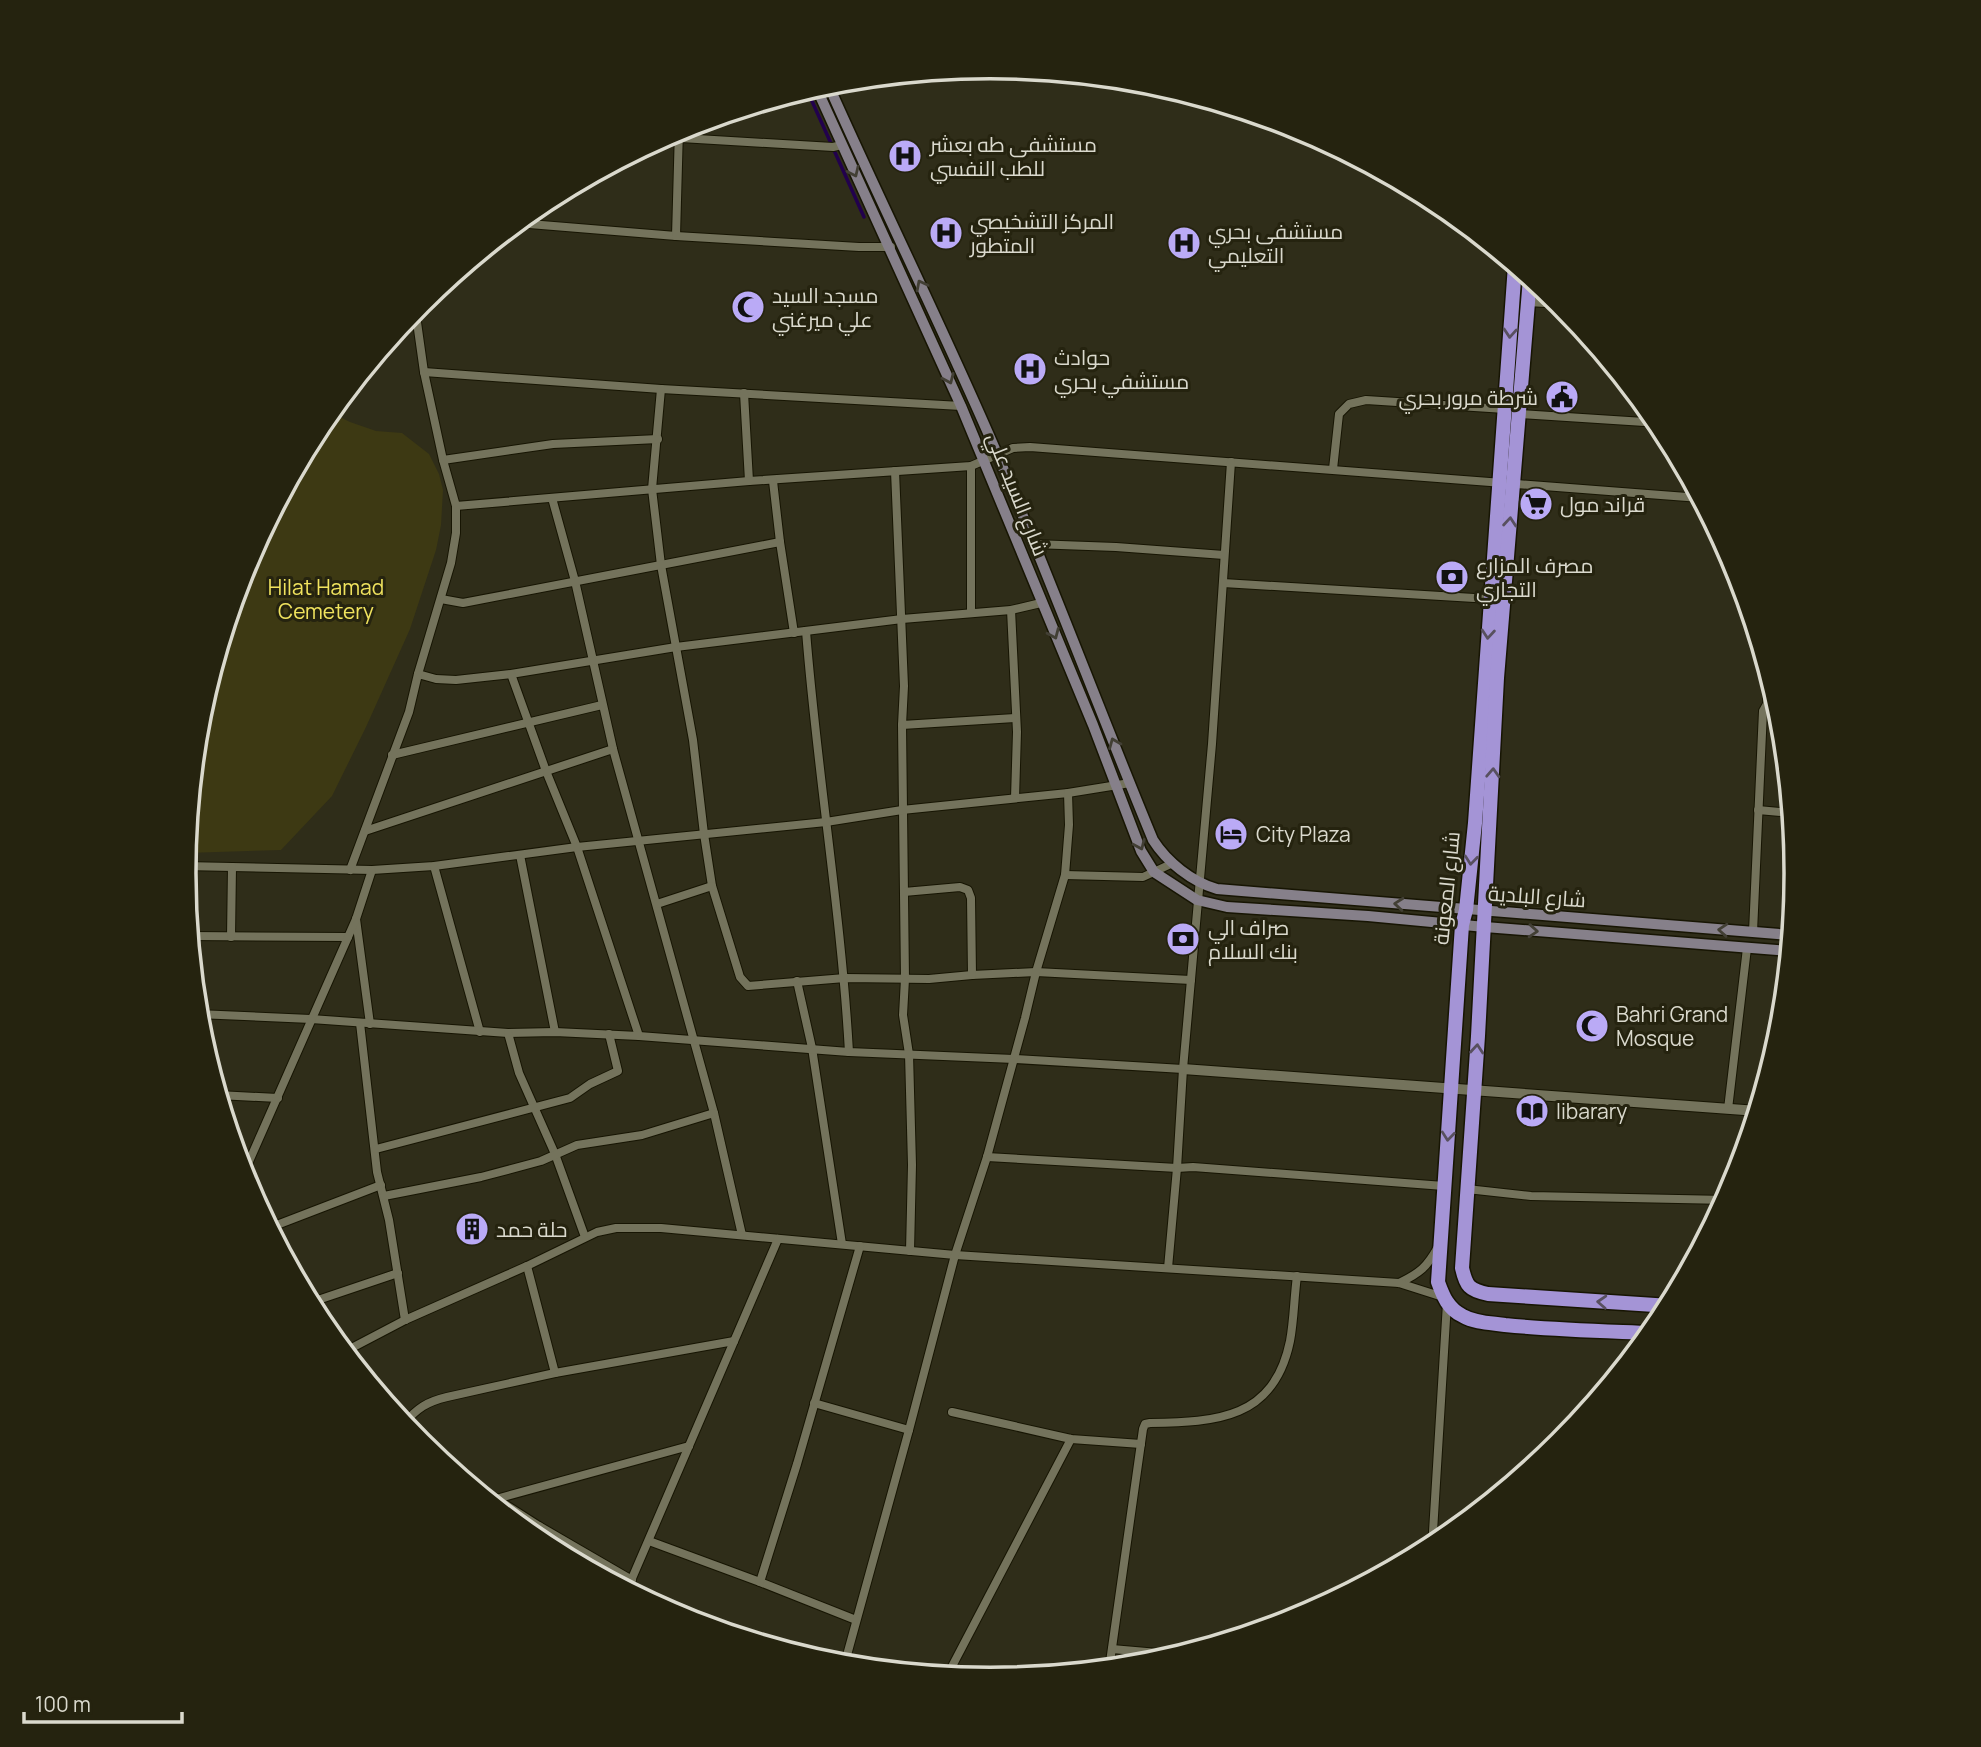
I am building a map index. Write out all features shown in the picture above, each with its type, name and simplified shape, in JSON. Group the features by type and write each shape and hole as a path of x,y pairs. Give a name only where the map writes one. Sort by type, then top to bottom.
{"highway":[{"name":"شارع المعونة","path":"1515,276 1505,409 1506,483 1485,927 1462,1268 1465,1282 1476,1292 1657,1305"},
{"name":"شارع المعونة","path":"1445,1300 1438,1282 1462,925 1475,823 1491,599 1506,483 1519,414 1529,290"},
{"path":"1445,1300 1454,1311 1477,1321 1524,1327 1638,1333"}],"main road":[{"name":"شارع السيد علي","path":"832,95 1117,786 1141,851 1154,872 1197,900"},
{"name":"شارع السيد علي","path":"821,97 842,145 895,246 932,306 997,454 1153,840 1172,863 1199,881"},
{"name":"شارع البلدية","path":"1199,881 1217,889 1783,934"},
{"name":"شارع البلدية","path":"1197,900 1227,907 1781,950"},
{"path":"1368,916 1370,902"}],"street":[{"path":"696,136 833,148 842,145"},
{"path":"676,236 679,142"},
{"path":"533,224 676,236 895,246"},
{"path":"1528,302 1543,303"},
{"path":"350,870 409,712 451,563 456,533 456,506 424,372 417,324"},
{"path":"424,372 961,406"},
{"path":"661,389 652,489 661,565 693,740 712,886 740,977 748,986 845,978 929,979 1036,972 1191,980"},
{"path":"744,393 749,481"},
{"path":"1333,469 1339,414 1349,404 1366,400 1505,409"},
{"path":"1519,414 1644,422"},
{"path":"443,460 553,444 658,439"},
{"path":"456,506 749,481 971,466 1013,447 1690,497"},
{"path":"1168,1268 1212,744 1231,462"},
{"path":"971,466 971,612"},
{"path":"895,471 904,686 903,1015 909,1054 912,1165 910,1251"},
{"path":"773,481 794,633"},
{"path":"552,498 575,581 613,749 714,1113 743,1235"},
{"path":"441,599 463,603 780,541"},
{"path":"1033,544 1224,555"},
{"path":"1223,583 1491,599"},
{"path":"418,674 436,679 456,680 512,674 676,647 902,619 1011,610 1041,603"},
{"path":"1011,610 1016,718 1016,798"},
{"path":"806,632 811,706 845,978 849,1052"},
{"path":"512,674 577,848 639,1036"},
{"path":"1753,932 1763,710 1767,704"},
{"path":"391,755 602,705"},
{"path":"902,725 1016,718"},
{"path":"365,831 613,749"},
{"path":"196,866 372,870 434,866 827,822 902,810 1068,793 1130,783"},
{"path":"847,1655 955,1255 987,1157 1065,875 1069,825 1068,793"},
{"path":"1758,810 1783,812"},
{"path":"520,855 555,1032"},
{"path":"1065,875 1143,877 1172,863"},
{"path":"434,866 480,1032"},
{"path":"231,937 232,867"},
{"path":"250,1161 356,919 372,870"},
{"path":"657,904 712,886"},
{"path":"904,892 960,887 968,890 971,898 972,975"},
{"path":"356,919 370,1024"},
{"path":"198,936 348,937"},
{"path":"1728,1109 1747,948"},
{"path":"797,981 811,1048 842,1244"},
{"path":"209,1015 311,1019 480,1032 609,1034 849,1052 1183,1069 1749,1110"},
{"path":"360,1023 377,1172 384,1196 405,1320"},
{"path":"508,1033 519,1073 555,1154 585,1237"},
{"path":"376,1149 570,1098 590,1084 618,1071 609,1034"},
{"path":"228,1095 278,1098"},
{"path":"384,1196 481,1177 541,1161 577,1145 642,1135 714,1113"},
{"path":"987,1157 1206,1168 1444,1186"},
{"path":"278,1225 381,1185"},
{"path":"1467,1189 1531,1196 1715,1200"},
{"path":"353,1347 405,1320 585,1237 597,1232 627,1228 661,1228 955,1255 1399,1283 1445,1300 1433,1533"},
{"path":"529,1520 632,1580 778,1239"},
{"path":"1399,1283 1416,1275 1428,1264 1441,1241"},
{"path":"760,1582 860,1246"},
{"path":"527,1266 555,1373"},
{"path":"320,1299 398,1273"},
{"path":"1111,1658 1145,1424 1204,1421 1232,1414 1255,1403 1271,1388 1290,1342 1297,1276"},
{"path":"411,1416 430,1401 555,1373 734,1341"},
{"path":"814,1403 909,1430"},
{"path":"952,1412 1071,1439 1141,1444"},
{"path":"952,1667 1071,1439"},
{"path":"500,1498 689,1446"},
{"path":"649,1541 856,1620"},
{"path":"1112,1649 1149,1652"}],"green space":[{"name":"Hilat Hamad Cemetery","path":"341,417 376,431 402,433 429,454 443,490 441,525 436,550 410,629 366,727 332,796 281,850 196,853 203,770 211,718 223,668 256,569 302,476"}],"waterway":[{"path":"811,100 864,217"}],"place":[{"name":"مستشفى طه بعشر للطب النفسي","path":"905,156"},
{"name":"المركز التشخيصي المتطور","path":"946,233"},
{"name":"مستشفى بحري التعليمي","path":"1184,243"},
{"name":"مسجد السيد علي ميرغني","path":"748,307"},
{"name":"حوادث مستشفي بحري","path":"1030,369"},
{"name":"شرطة مرور بحري","path":"1562,397"},
{"name":"قراند مول","path":"1536,504"},
{"name":"مصرف المزارع التجاري","path":"1452,577"},
{"name":"City Plaza","path":"1231,834"},
{"name":"صراف الي بنك السلام","path":"1183,939"},
{"name":"Bahri Grand Mosque","path":"1592,1026"},
{"name":"libarary","path":"1532,1111"},
{"name":"حلة حمد","path":"472,1229"}]}
